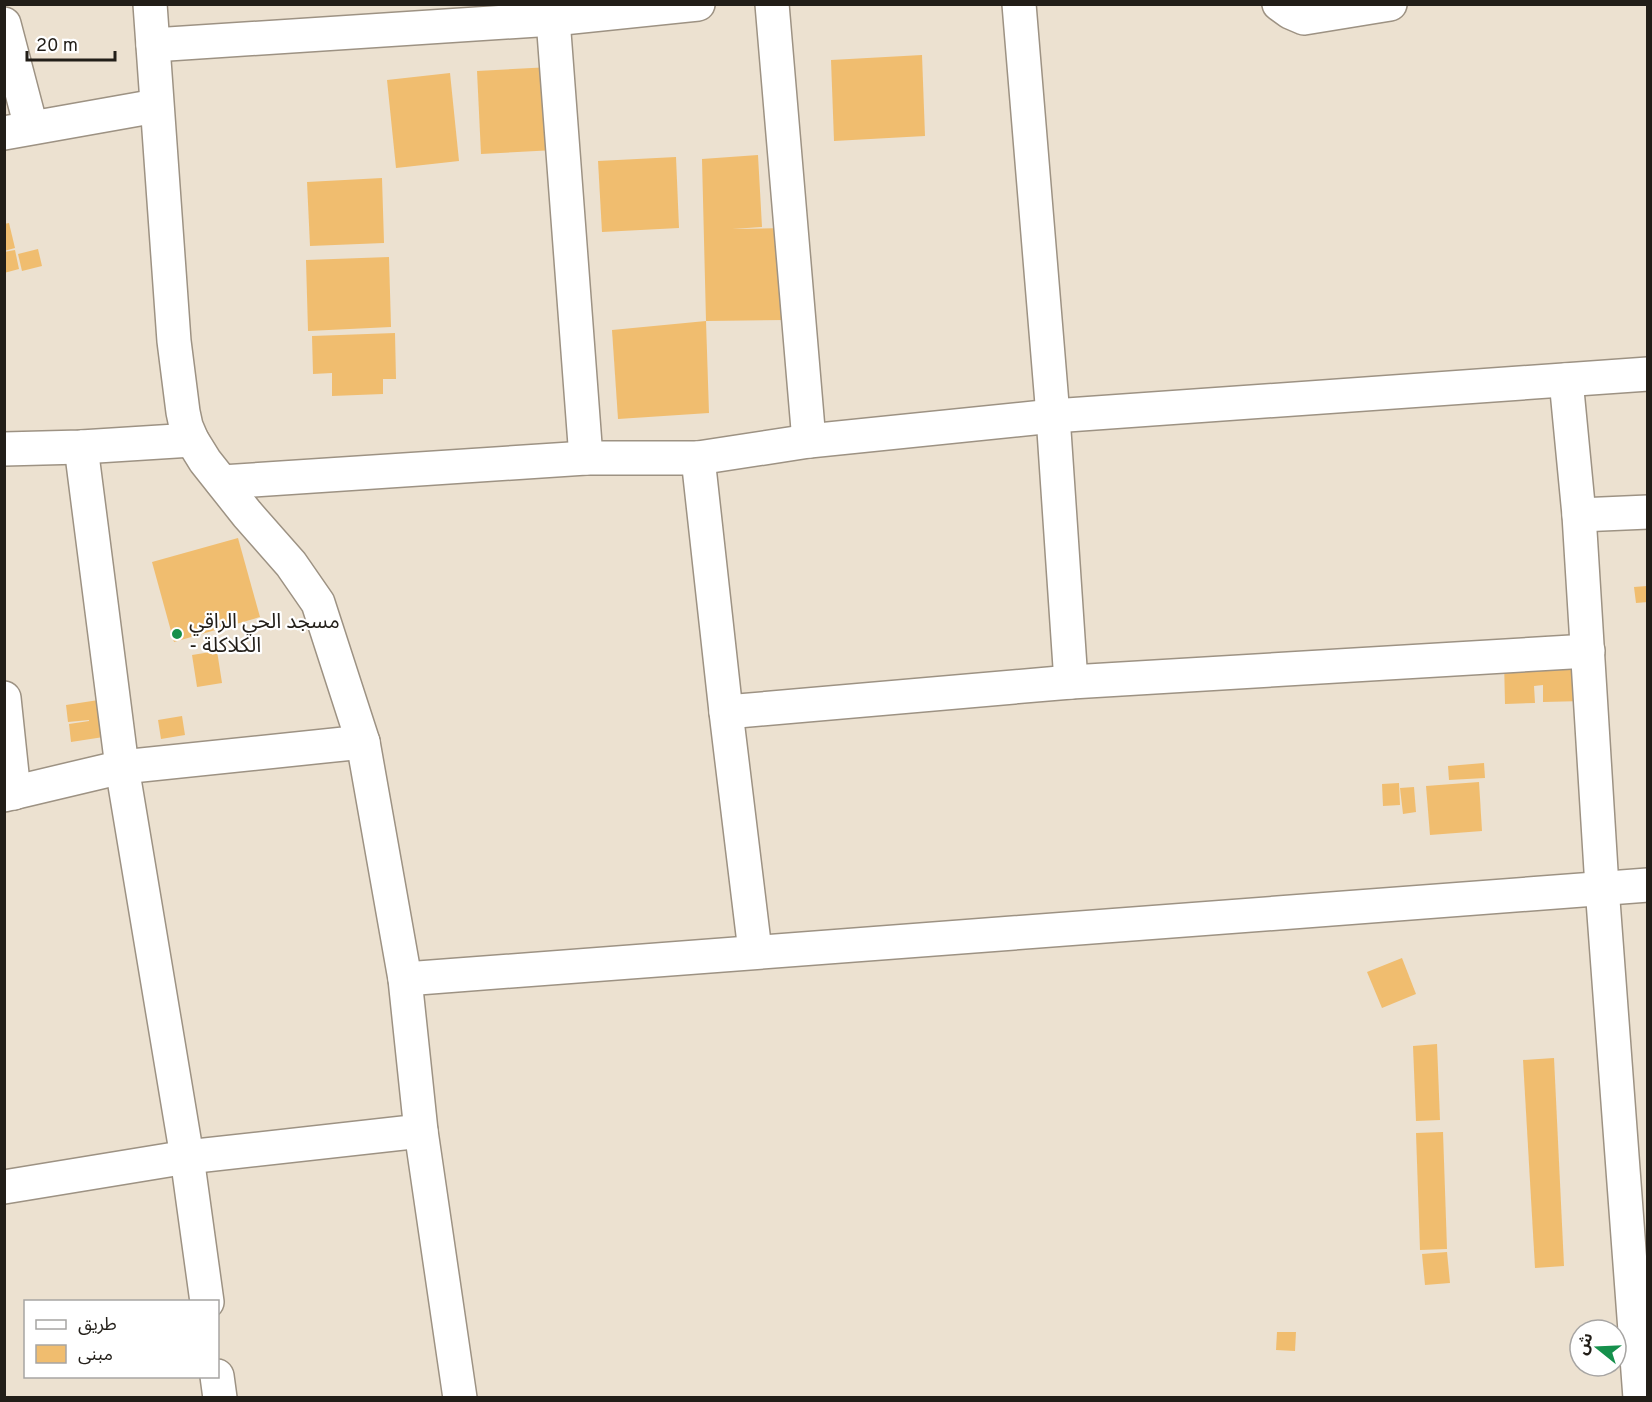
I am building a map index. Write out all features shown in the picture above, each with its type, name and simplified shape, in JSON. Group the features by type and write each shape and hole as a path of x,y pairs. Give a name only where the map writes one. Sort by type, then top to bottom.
{"street":[{"path":"150,4 174,341 186,426 192,440 222,482 291,564 318,603 363,742 405,978 421,1131 460,1398"},
{"path":"153,45 553,19 698,4"},
{"path":"772,4 809,441"},
{"path":"1019,4 1053,416 1071,682"},
{"path":"1279,4 1304,18 1390,4"},
{"path":"553,19 586,458"},
{"path":"4,24 18,130 156,106"},
{"path":"222,482 586,458 698,458 809,441 1053,416 1647,374"},
{"path":"1566,380 1579,515 1602,887 1640,1398"},
{"path":"4,449 192,440"},
{"path":"81,447 122,767 188,1157 207,1300"},
{"path":"698,458 755,951"},
{"path":"1579,515 1647,512"},
{"path":"726,712 1071,682 1588,651"},
{"path":"4,698 9,794 122,767 363,742"},
{"path":"405,978 1647,885"},
{"path":"4,1186 188,1157 421,1131"},
{"path":"217,1378 220,1398"}],"building":[{"path":"922,55 925,136 834,141 831,60"},
{"path":"551,67 555,150 481,154 477,71"},
{"path":"450,73 459,161 396,168 387,80"},
{"path":"758,155 762,227 732,229 784,228 785,320 706,321 702,159"},
{"path":"676,157 679,228 602,232 598,161"},
{"path":"382,178 384,243 310,246 307,182"},
{"path":"9,223 15,248 4,251 4,224"},
{"path":"38,249 42,266 22,271 18,254"},
{"path":"15,250 19,269 4,273 4,252"},
{"path":"389,257 391,327 308,331 306,260"},
{"path":"706,321 709,413 618,419 612,330"},
{"path":"395,333 396,379 383,379 383,394 332,396 332,373 313,374 312,336"},
{"path":"238,538 260,617 174,642 152,562"},
{"path":"1647,586 1648,602 1636,603 1634,587"},
{"path":"217,651 222,683 197,687 192,655"},
{"path":"1582,658 1584,701 1543,702 1543,685 1534,686 1535,703 1505,704 1504,660"},
{"path":"105,699 110,736 71,742 69,724 89,720 68,722 66,705"},
{"path":"182,716 185,735 161,739 158,720"},
{"path":"1484,763 1485,778 1449,780 1448,766"},
{"path":"1479,782 1482,831 1430,835 1426,786"},
{"path":"1399,783 1400,805 1383,806 1382,784"},
{"path":"1414,787 1416,812 1403,814 1400,788"},
{"path":"1402,958 1416,994 1382,1008 1367,972"},
{"path":"1437,1044 1440,1120 1416,1121 1413,1046"},
{"path":"1554,1058 1564,1266 1535,1268 1523,1060"},
{"path":"1443,1132 1447,1249 1420,1250 1416,1133"},
{"path":"1447,1252 1450,1283 1425,1285 1422,1254"},
{"path":"1277,1332 1296,1332 1295,1351 1276,1350"}],"place":[{"name":"مسجد الحي الراقي - الكلاكلة","path":"177,634"}]}
